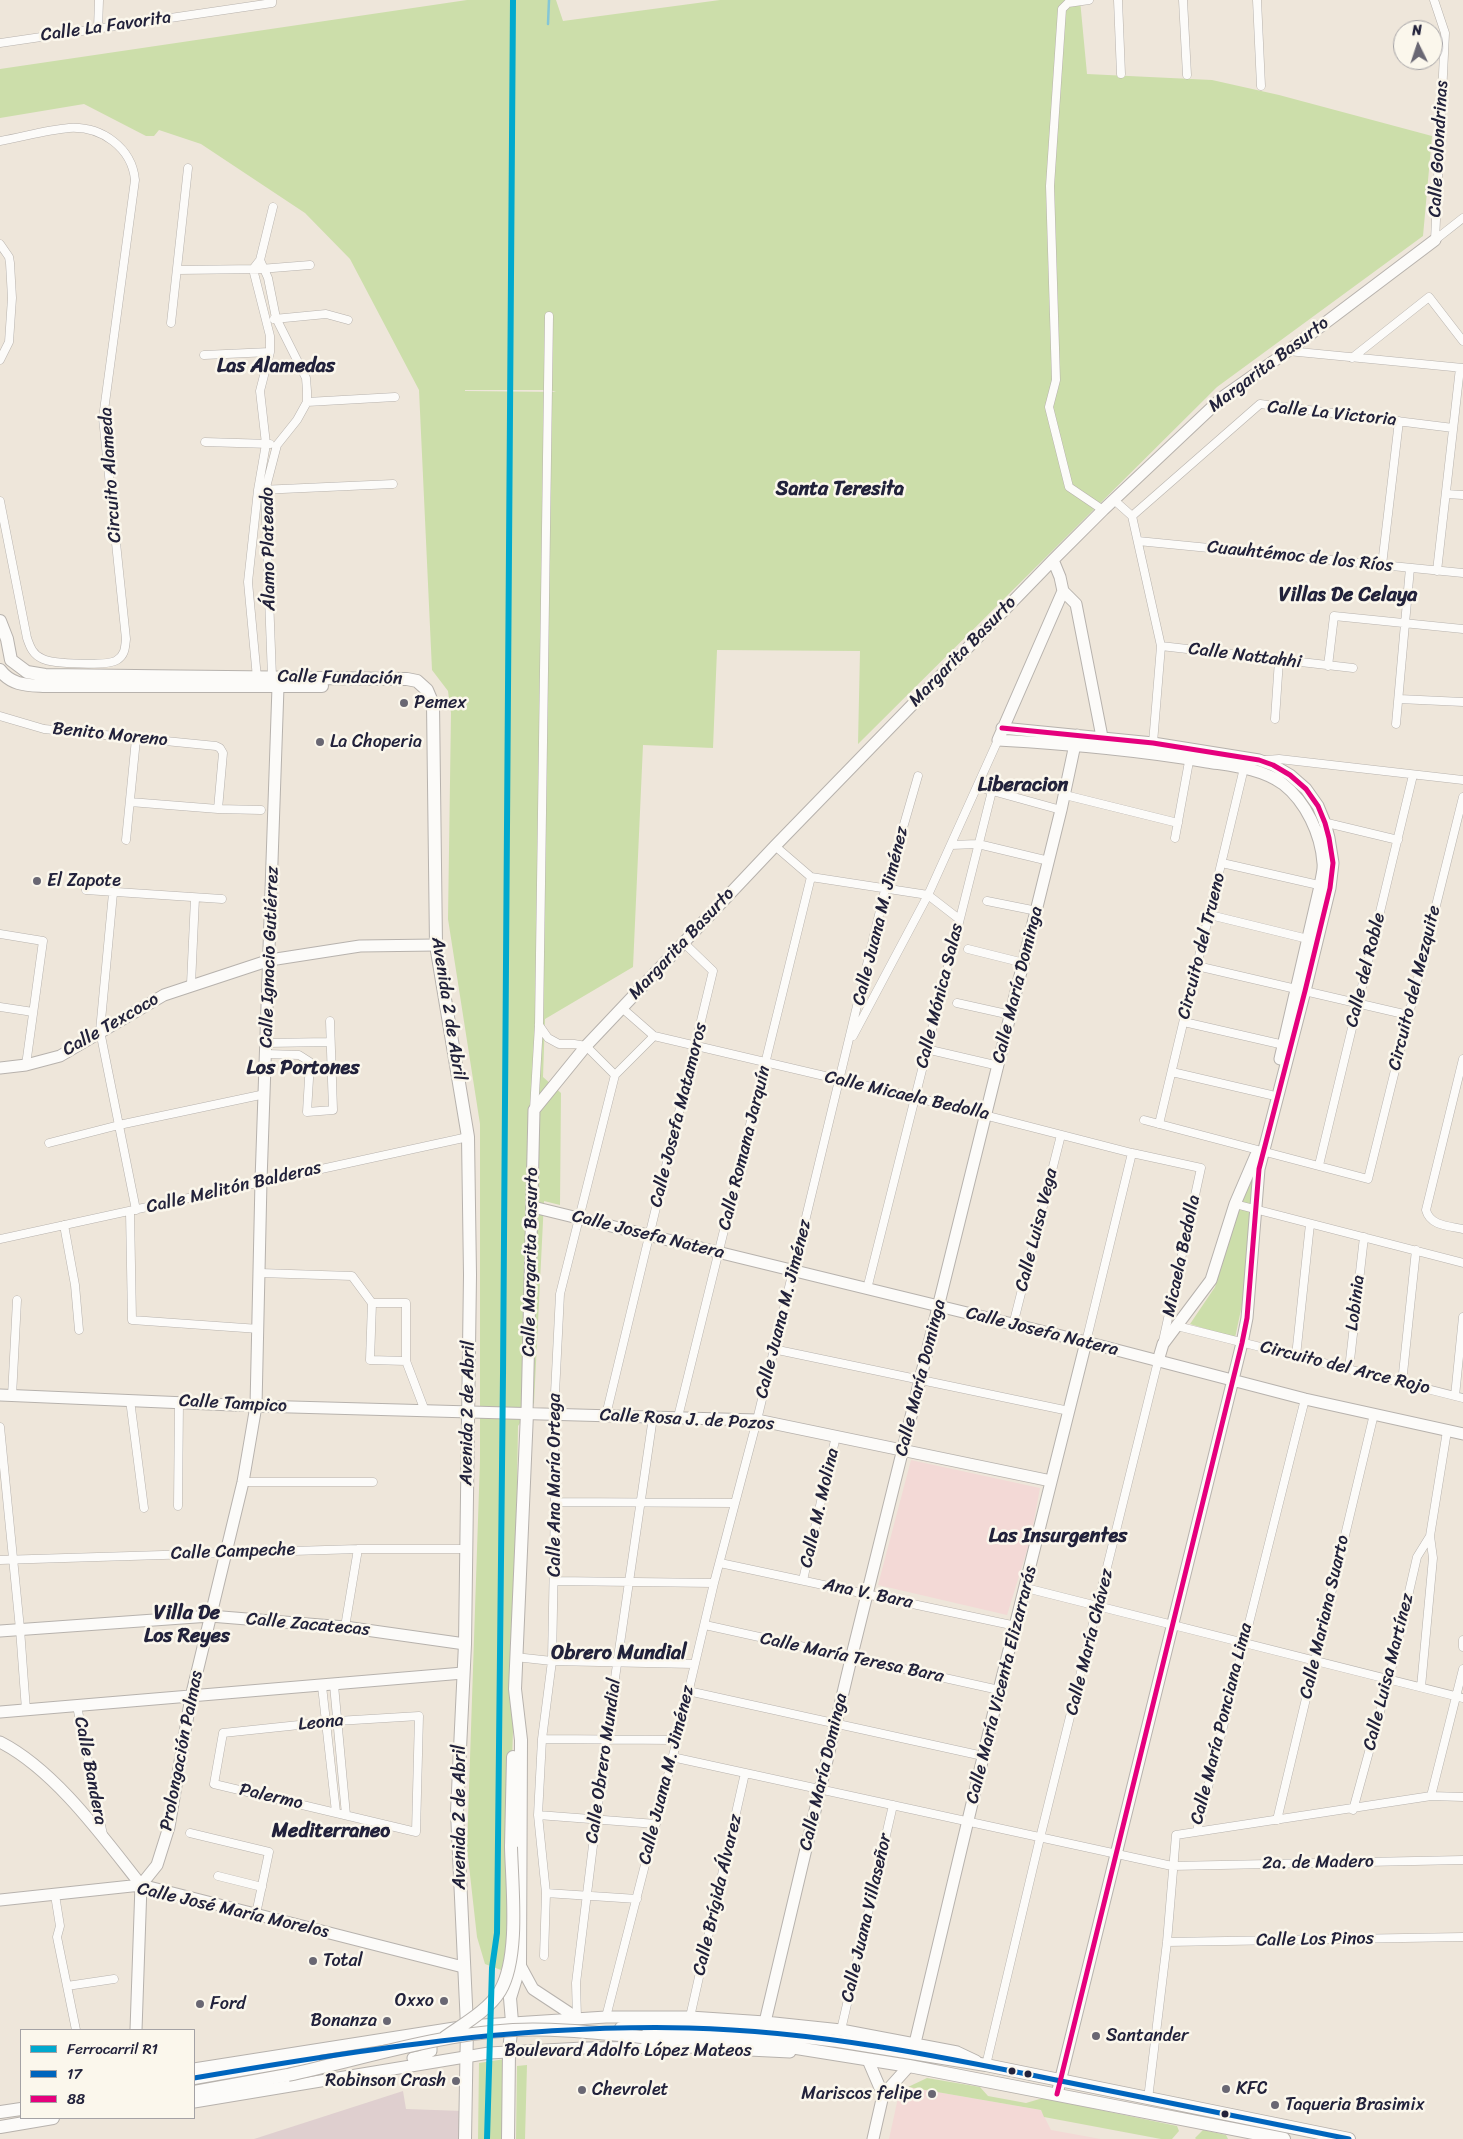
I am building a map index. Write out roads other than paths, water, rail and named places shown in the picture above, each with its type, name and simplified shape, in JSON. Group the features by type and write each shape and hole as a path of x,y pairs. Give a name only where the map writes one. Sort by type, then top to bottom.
{"main road":[{"path":"0,621 7,639 11,660 0,672"},
{"name":"Calle Fundación","path":"11,660 27,672 45,675 267,681 412,687 427,690"},
{"name":"Calle Fundación","path":"0,672 9,680 21,685 202,687 325,678 407,679 417,680 427,690"},
{"name":"Avenida 2 de Abril","path":"427,690 433,704 436,945 468,1137 470,1275 465,1644 457,1812 467,2026 465,2139"},
{"path":"444,2038 488,2004 499,1992 507,1974 512,1955 511,1847 515,1657 527,1413"},
{"path":"508,2139 509,2051 512,2022 510,1998 520,1965 521,1740 515,1689"},
{"name":"Boulevard Adolfo López Mateos","path":"621,2028 690,2028 762,2032 838,2041 986,2066 1059,2088 1238,2135 1284,2139"},
{"name":"Boulevard Adolfo López Mateos","path":"195,2092 288,2075 444,2038 513,2030 582,2032 642,2037 759,2042 1059,2088 1148,2099 1349,2139"},
{"path":"195,2078 314,2057"},
{"path":"1,2112 20,2107"},
{"path":"0,2127 47,2119"}],"street":[{"path":"98,29 99,0"},
{"path":"1089,0 1068,3 1062,9 1050,186 1056,380 1049,407 1069,487 1103,510"},
{"path":"1118,0 1121,74"},
{"path":"1183,0 1187,75"},
{"path":"1257,0 1261,86"},
{"name":"Calle Golondrinas","path":"1434,0 1445,33 1435,240"},
{"name":"Calle La Favorita","path":"0,43 272,2"},
{"name":"Circuito Alameda","path":"0,141 70,128 87,130 103,135 118,144 125,151 134,172 135,180 103,418 126,639 123,655 118,660 106,663 56,662 43,659 33,652 27,638 0,501"},
{"path":"171,323 188,168"},
{"path":"253,269 260,260 273,207"},
{"path":"1435,240 1463,218"},
{"name":"Margarita Basurto","path":"534,1110 586,1046 775,846 1103,510 1224,396 1288,351 1435,240"},
{"path":"0,244 9,257 12,298 9,342 0,360"},
{"path":"260,260 265,268 276,318 306,378 307,402 395,397"},
{"path":"176,270 253,269 310,265"},
{"path":"204,355 270,352 267,322 253,269"},
{"path":"1352,358 1429,297 1463,341"},
{"path":"267,322 276,318 326,314 348,320"},
{"path":"534,1110 539,1025 550,316"},
{"path":"1288,351 1462,368 1436,571"},
{"name":"Álamo Plateado","path":"267,681 248,582 262,490 266,444 260,391 270,352"},
{"name":"Álamo Plateado","path":"267,681 262,490 277,445 297,420 307,402"},
{"name":"Calle La Victoria","path":"1132,516 1260,404 1453,428"},
{"path":"1382,565 1399,421"},
{"path":"204,442 277,445"},
{"path":"262,490 393,484"},
{"path":"1446,494 1463,495"},
{"path":"1114,500 1132,516 1161,646 1153,742"},
{"name":"Cuauhtémoc de los Ríos","path":"1138,541 1463,573"},
{"path":"1053,560 1063,591 1076,604 1102,737"},
{"path":"1396,724 1410,568"},
{"path":"848,1046 928,895 978,787 1063,591"},
{"path":"1328,666 1334,616 1463,629"},
{"name":"Calle Nattahhi","path":"1161,646 1353,668"},
{"path":"1275,719 1279,660"},
{"name":"Calle Ignacio Gutiérrez","path":"256,1406 261,1181 270,960 267,681"},
{"path":"1399,699 1463,702"},
{"name":"Benito Moreno","path":"0,716 44,729 216,746 223,753 218,809"},
{"path":"1002,728 1076,740 1190,753 1259,760 1279,760 1463,780"},
{"path":"998,740 1076,740 1102,737 1153,742 1268,775 1283,784 1296,797 1311,820 1319,840 1325,887 1261,1150"},
{"path":"126,840 136,739"},
{"name":"Calle María Dominga","path":"765,2022 851,1658 1062,810 1076,740"},
{"path":"1175,838 1190,753"},
{"path":"1059,2088 1242,1343 1247,1318 1261,1150 1271,1096 1284,1044 1301,990 1308,938 1333,863 1325,823 1318,806 1306,789 1290,775 1273,765 1259,760"},
{"name":"Circuito del Trueno","path":"1159,1124 1244,768"},
{"name":"Calle Juana M. Jiménez","path":"606,2017 677,1740 714,1582 757,1420 885,890 918,776"},
{"name":"Calle del Roble","path":"1319,1165 1413,776"},
{"path":"978,787 1062,810"},
{"name":"Calle Mónica Salas","path":"867,1289 992,791"},
{"path":"1065,795 1178,823"},
{"name":"Circuito del Mezquite","path":"1319,1165 1368,1178 1463,797"},
{"path":"130,802 218,809 262,810"},
{"path":"1311,820 1398,840"},
{"path":"951,845 978,844 1049,860"},
{"path":"775,846 812,877 885,890 928,895 959,919"},
{"path":"1222,863 1325,887"},
{"name":"Calle Romana Jarquín","path":"678,1417 812,877"},
{"path":"86,890 222,899"},
{"path":"113,892 100,1031 119,1125 133,1211 132,1320 259,1329"},
{"path":"191,984 195,898"},
{"path":"987,901 1037,911"},
{"path":"1210,915 1308,938"},
{"path":"0,934 43,941 26,1065"},
{"name":"Calle Josefa Matamoros","path":"606,1415 714,971 684,942"},
{"name":"Calle Texcoco","path":"0,1068 26,1065 60,1056 164,995 191,984 270,960 360,946 436,945"},
{"path":"968,949 1024,962"},
{"path":"1198,966 1408,1015"},
{"path":"957,1003 1011,1015"},
{"path":"0,1007 33,1012"},
{"name":"Calle Micaela Bedolla","path":"622,1008 654,1036 987,1115 1132,1154 1201,1168"},
{"path":"266,1054 299,1055 310,1062 307,1112 332,1110 330,1021"},
{"path":"1184,1022 1284,1044"},
{"path":"539,1025 548,1038 560,1044 586,1046 614,1075 654,1036"},
{"path":"266,1042 330,1042"},
{"path":"926,1050 999,1066"},
{"path":"1463,1059 1426,1210 1428,1217 1433,1222 1463,1229"},
{"path":"1172,1072 1271,1096"},
{"name":"Calle Ana María Ortega","path":"544,1956 546,1893 538,1815 542,1739 552,1661 555,1581 554,1413 560,1294 614,1075"},
{"path":"49,1143 119,1125 264,1094"},
{"name":"Calle Margarita Basurto","path":"527,1413 534,1110"},
{"path":"1144,1120 1319,1165"},
{"name":"Calle Luisa Vega","path":"1013,1325 1060,1134"},
{"name":"Calle Melitón Balderas","path":"0,1239 468,1137"},
{"name":"Calle María Chávez","path":"986,2066 1040,1838 1163,1344 1211,1280 1235,1204 1261,1150"},
{"name":"Calle María Vicenta Elizarrarás","path":"915,2043 999,1690 1026,1588 1132,1154"},
{"name":"Micaela Bedolla","path":"1163,1344 1201,1168"},
{"path":"1235,1204 1463,1263"},
{"name":"Calle Josefa Natera","path":"533,1207 1086,1342 1305,1399 1463,1434"},
{"path":"1296,1356 1310,1224"},
{"path":"64,1225 75,1285 79,1330"},
{"name":"Lobinia","path":"1348,1369 1364,1237"},
{"path":"1402,1383 1416,1250"},
{"path":"260,1273 352,1276 372,1303 370,1360 406,1361"},
{"path":"12,1396 16,1300"},
{"path":"372,1303 406,1303 406,1361 425,1411"},
{"name":"Circuito del Arce Rojo","path":"1455,1396 1463,1317"},
{"name":"Circuito del Arce Rojo","path":"1177,1326 1463,1398"},
{"path":"773,1349 1069,1411"},
{"name":"Calle Tampico","path":"0,1395 256,1406 467,1412"},
{"name":"Calle María Ponciana Lima","path":"1148,2099 1167,1942 1176,1836 1197,1831 1305,1399"},
{"path":"130,1400 144,1508"},
{"path":"178,1506 179,1402"},
{"name":"Prolongación Palmas","path":"141,1885 157,1865 169,1828 190,1698 244,1482 256,1406"},
{"name":"Calle Rosa J. de Pozos","path":"467,1412 757,1420 1051,1481"},
{"name":"Calle Mariana Suarto","path":"1277,1820 1374,1414"},
{"name":"Calle Obrero Mundial","path":"576,2018 576,1983 606,1740 653,1417"},
{"path":"0,1427 26,1710"},
{"name":"Calle Luisa Martínez","path":"1421,1687 1433,1558 1430,1536 1447,1431"},
{"name":"Calle M. Molina","path":"803,1580 836,1436"},
{"path":"244,1482 373,1482"},
{"path":"555,1502 735,1503"},
{"name":"Calle Luisa Martínez","path":"1353,1810 1389,1678 1418,1556 1430,1536"},
{"path":"345,1627 358,1549"},
{"name":"Calle Campeche","path":"0,1560 226,1552 466,1549"},
{"name":"Ana V. Bara","path":"720,1562 1016,1626"},
{"path":"555,1581 714,1582"},
{"path":"1026,1588 1460,1697"},
{"name":"Calle Zacatecas","path":"0,1631 210,1616 345,1627 465,1644"},
{"name":"Calle María Teresa Bara","path":"705,1625 999,1690"},
{"path":"1463,1640 1463,1647"},
{"path":"515,1657 552,1661 694,1664"},
{"path":"1431,1796 1460,1697 1463,1669"},
{"path":"0,1712 190,1698 463,1673"},
{"path":"328,1686 337,1721 346,1815"},
{"path":"328,1686 327,1722 336,1812"},
{"path":"688,1691 984,1756"},
{"name":"Calle Bandera","path":"77,1706 103,1837"},
{"name":"Leona","path":"214,1784 223,1733 337,1721 419,1716 416,1832"},
{"path":"542,1739 677,1740"},
{"path":"0,1742 19,1751 44,1772 103,1837 141,1885 136,2029"},
{"path":"672,1757 1172,1866"},
{"name":"Calle Brígida Álvarez","path":"690,2016 745,1773"},
{"name":"Palermo","path":"214,1784 416,1832"},
{"path":"1197,1831 1353,1810 1431,1796 1463,1797"},
{"name":"Calle Juana Villaseñor","path":"841,2030 893,1806"},
{"path":"538,1815 656,1824"},
{"path":"190,1833 269,1852 256,1914"},
{"name":"2a. de Madero","path":"1172,1866 1463,1860"},
{"path":"218,1876 262,1887"},
{"name":"Calle José María Morelos","path":"0,1900 141,1885 463,1967"},
{"path":"546,1893 637,1899"},
{"path":"55,1895 60,1926 57,1938 76,2029"},
{"name":"Calle Los Pinos","path":"1167,1942 1463,1937"},
{"path":"520,1965 533,1989 576,2018"},
{"path":"67,1986 114,1979"},
{"name":"Boulevard Adolfo López Mateos","path":"195,2069 393,2036 467,2026 576,2018 690,2016 841,2030 957,2052 986,2066"},
{"path":"347,2076 357,2067 422,2056 432,2049 429,2039 409,2040 393,2036"},
{"name":"Boulevard Adolfo López Mateos","path":"195,2102 467,2055 509,2051 688,2047 825,2053"},
{"path":"868,2060 883,2094"},
{"path":"872,2139 883,2094 909,2066"}],"waterway":[{"path":"548,24 549,0"}],"tunnel":[{"path":"314,2057 377,2049"}],"rail line":[{"name":"R1","path":"487,2139 492,1968 497,1933 513,0"}],"place":[{"name":"Pemex","path":"404,703"},
{"name":"La Choperia","path":"320,742"},
{"name":"El Zapote","path":"37,881"},
{"name":"Total","path":"313,1961"},
{"name":"Oxxo","path":"444,2001"},
{"name":"Ford","path":"200,2004"},
{"name":"Bonanza","path":"387,2021"},
{"name":"Santander","path":"1096,2036"},
{"name":"Robinson Crash","path":"456,2081"},
{"name":"KFC","path":"1226,2089"},
{"name":"Chevrolet","path":"582,2090"},
{"name":"Mariscos felipe","path":"932,2094"},
{"name":"Taqueria Brasimix","path":"1275,2105"}],"district":[{"name":"Las Alamedas","path":"276,367"},
{"name":"Santa Teresita","path":"840,490"},
{"name":"Villas De Celaya","path":"1348,596"},
{"name":"Liberacion","path":"1023,786"},
{"name":"Los Portones","path":"303,1069"},
{"name":"Las Insurgentes","path":"1058,1537"},
{"name":"Villa De Los Reyes","path":"187,1626"},
{"name":"Obrero Mundial","path":"619,1654"},
{"name":"Mediterraneo","path":"331,1832"}]}
